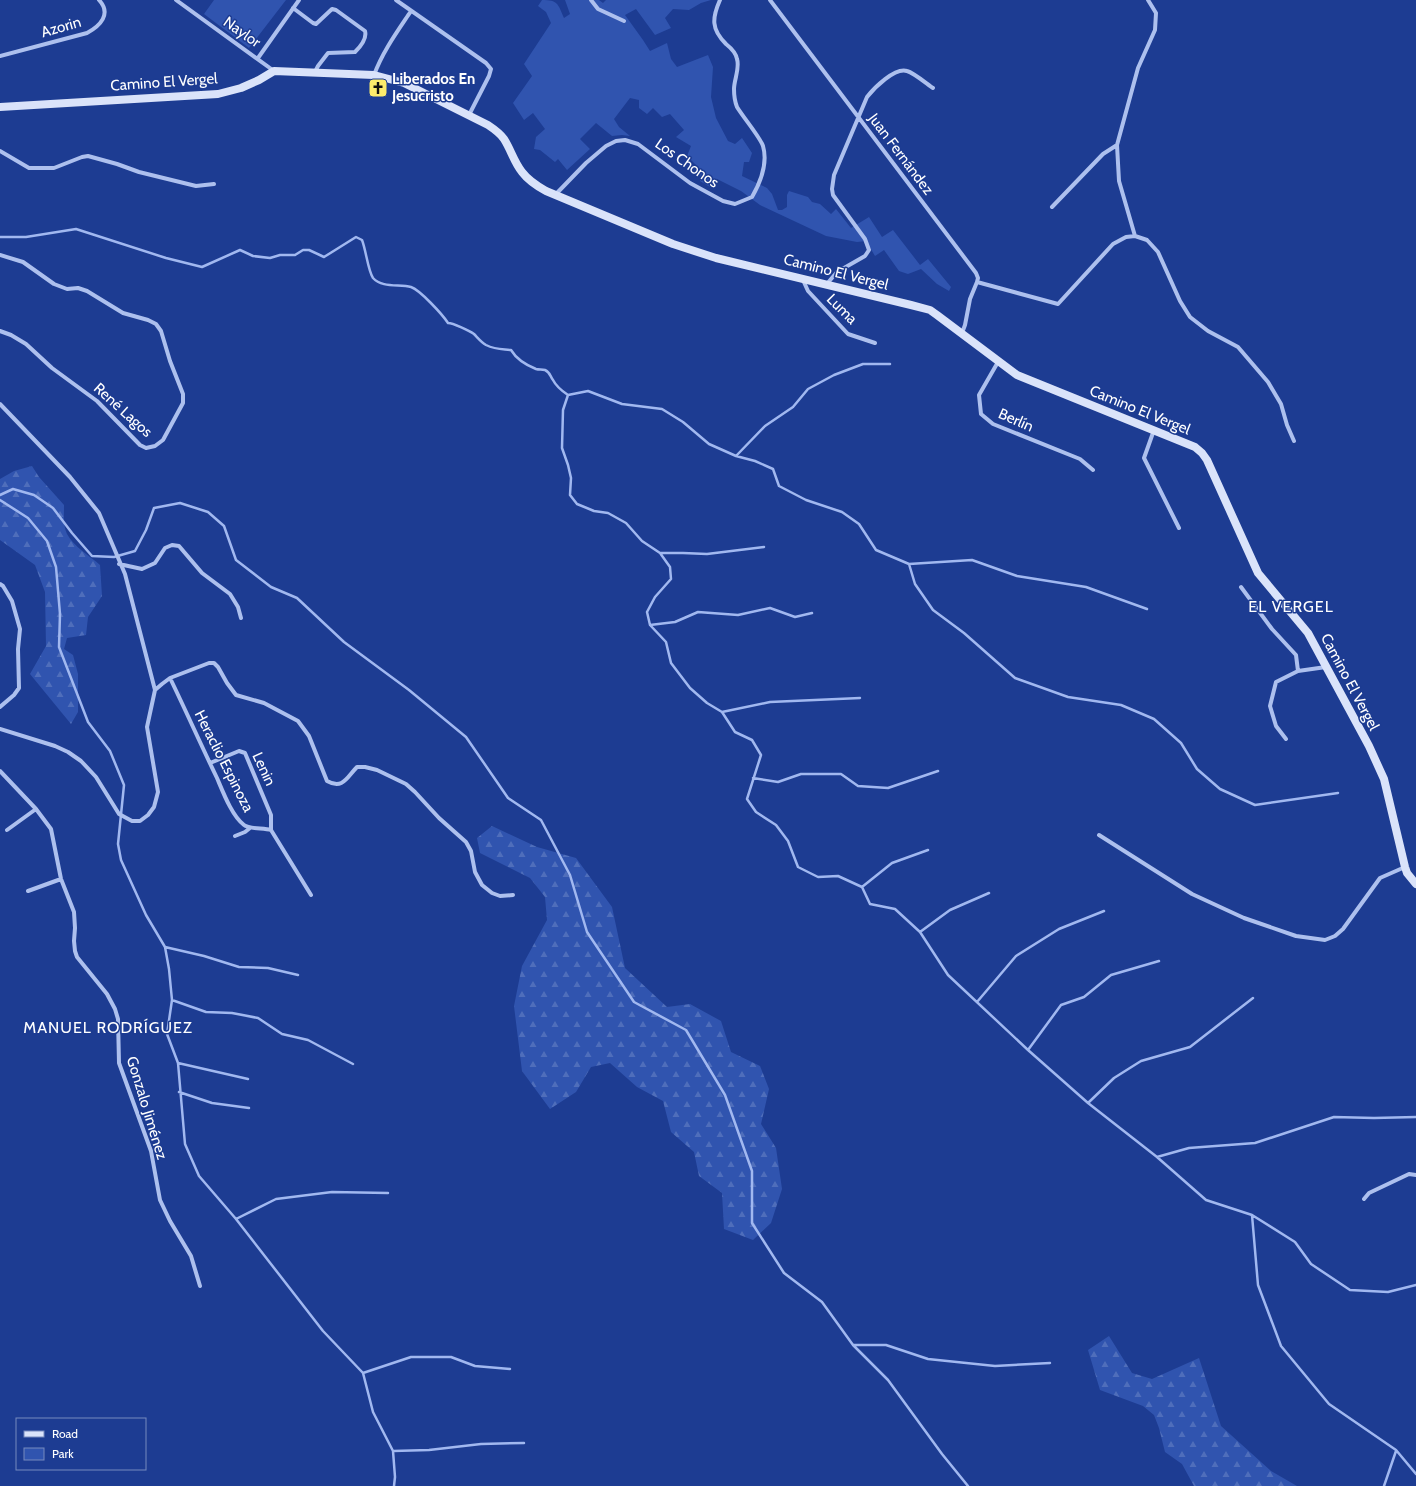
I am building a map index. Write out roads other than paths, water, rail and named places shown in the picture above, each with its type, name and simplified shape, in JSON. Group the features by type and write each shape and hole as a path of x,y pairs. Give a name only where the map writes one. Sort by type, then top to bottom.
{"street":[{"name":"Azorin","path":"0,56 87,33 98,27 105,10 99,0"},
{"path":"258,58 299,0"},
{"path":"396,0 492,69 469,115"},
{"path":"591,0 598,8 624,21"},
{"name":"Los Chonos","path":"556,194 586,163 606,146 616,141 625,140 638,144 690,183 723,201 735,204 752,197 757,188 764,164 763,147 737,107 735,101 734,90 738,60 734,52 720,39 714,26 715,15 720,0"},
{"name":"Juan Fernández","path":"770,0 976,273 978,278 977,282"},
{"path":"1135,236 1119,181 1117,145 1138,68 1155,30 1156,13 1148,0"},
{"name":"Naylor","path":"178,1 274,71"},
{"path":"293,8 316,24 332,9 336,10 365,31 366,35 355,52 328,53 315,72"},
{"path":"374,75 380,60 393,37 411,11"},
{"name":"Camino El Vergel","path":"0,107 218,94 242,88 274,71 374,75 404,83 488,125 500,134 505,140 516,164 531,181 539,187 673,244 716,258 922,308 938,315 1017,375 1195,447 1207,460 1258,573 1308,633 1369,746 1384,779 1407,873 1416,884"},
{"path":"826,285 837,272 865,256 869,250 865,239 838,203 832,189 834,175 859,118 862,107 873,89 881,81 901,71 908,71 933,88"},
{"path":"1052,207 1104,154 1117,145"},
{"path":"0,151 29,168 54,168 88,156 139,172 196,186 214,184"},
{"path":"962,332 965,325 970,299 977,282 1058,304 1113,244 1135,236 1148,240 1158,252 1180,301 1190,317 1208,331 1238,347 1268,382 1282,404 1287,425 1294,441"},
{"name":"René Lagos","path":"0,255 22,262 54,284 68,289 78,288 87,291 123,313 148,320 156,324 161,331 174,373 183,394 183,403 163,440 155,446 146,448 140,445 97,401 52,368 26,344 11,334 0,331"},
{"name":"Luma","path":"803,280 808,291 848,334 875,343"},
{"name":"Berlín","path":"998,362 979,395 981,414 993,424 1080,459 1093,470"},
{"path":"0,404 70,477 100,513 125,574 155,690 147,727 158,792 154,808 148,815 140,820 132,821 119,814 102,786 81,761 68,752 55,746 0,730"},
{"path":"1154,430 1144,458 1179,528"},
{"path":"118,559 142,569 155,563 165,548 172,545 179,546 202,573 230,594 238,607 241,618"},
{"path":"0,584 3,586 12,601 20,630 18,649 18,688 14,695 0,707"},
{"path":"1241,587 1272,629 1296,655 1298,671"},
{"path":"155,690 170,678 214,663 236,695 264,703 298,721 309,736 324,777 327,781 332,784 345,782 357,767 366,766 400,780 415,792 439,818 466,842 471,851 475,872 482,886 492,893 500,896 513,895"},
{"path":"1286,739 1276,726 1270,706 1276,682 1298,671 1326,667"},
{"name":"Heraclio Espinoza","path":"170,678 237,817 244,825 250,828 271,830"},
{"name":"Lenin","path":"210,763 239,751 245,753 271,815 271,830"},
{"name":"Gonzalo Jiménez","path":"0,771 36,809 51,829 61,879 74,912 74,946 77,957 107,994 115,1009 118,1019 119,1063 151,1151 160,1200 170,1221 191,1256 200,1286"},
{"path":"7,830 36,809"},
{"path":"235,836 250,828"},
{"path":"271,830 311,895"},
{"path":"1099,835 1159,874 1198,897 1244,918 1296,936 1325,940 1335,936 1344,929 1380,878 1405,867"},
{"path":"28,891 61,879"},
{"path":"1364,1199 1369,1193 1402,1177 1409,1174 1416,1175"}],"waterway":[{"path":"0,237 26,237 76,229 166,258 202,267 240,250 253,256 270,258 280,255 295,255 303,250 309,250 324,257 356,237 362,240 371,275 377,281 415,289 431,303 448,323 474,334 483,343 490,347 511,350 513,354 529,366 547,371 557,386 568,395 588,391 622,404 662,409 683,422 709,444 736,456 755,461 773,469 779,486 806,500 842,512 859,524 876,550 909,564 915,584 933,610 964,633 1015,678 1068,697 1121,705 1154,719 1181,743 1197,769 1220,789 1255,805 1338,793"},
{"path":"736,456 765,426 793,407 808,389 834,375 863,364 890,364"},
{"path":"568,395 563,410 562,448 571,478 570,495 577,504 594,511 608,513 626,523 642,541 660,553 670,567 671,579 655,597 647,612 650,625 666,642 671,663 690,688 707,703 722,712 735,732 752,740 761,755 747,799 756,812 776,825 788,841 798,867 818,877 838,876 862,887 870,904 895,909 920,932 948,975 1028,1050 1088,1103 1157,1157 1206,1200 1252,1215 1295,1242 1311,1264 1350,1290 1388,1292 1416,1285"},
{"path":"0,495 13,489 34,495 53,508 92,556 114,557 135,551 146,530 154,508 180,503 208,512 224,526 236,560 271,587 297,598 344,642 409,690 466,737 508,798 541,820 570,875 587,932 634,1002 686,1030 725,1095 752,1171 752,1223 784,1273 822,1302 853,1345 888,1380 942,1454 968,1486"},
{"path":"0,500 28,518 47,541 56,567 60,614 59,647 88,722 110,751 124,785 118,844 121,860 146,915 165,947 172,1000 167,1034 178,1063 185,1144 199,1176 236,1219 323,1331 363,1373 373,1412 393,1451 395,1477 394,1486"},
{"path":"660,553 707,554 764,547"},
{"path":"909,564 972,560 1017,576 1086,587 1147,609"},
{"path":"650,625 675,622 698,612 738,615 770,608 795,617 812,613"},
{"path":"722,712 770,702 860,698"},
{"path":"753,778 778,782 801,774 841,774 858,786 888,788 938,771"},
{"path":"862,887 892,863 928,850"},
{"path":"920,932 950,910 989,893"},
{"path":"977,1002 1016,956 1059,929 1104,911"},
{"path":"165,947 204,956 239,967 268,968 298,975"},
{"path":"1028,1050 1061,1005 1084,997 1111,975 1159,961"},
{"path":"1088,1103 1114,1078 1141,1061 1190,1047 1253,998"},
{"path":"172,1000 206,1012 232,1013 258,1018 282,1034 308,1040 353,1064"},
{"path":"178,1063 248,1079"},
{"path":"179,1092 212,1103 249,1108"},
{"path":"1157,1157 1189,1148 1255,1143 1334,1117 1416,1117"},
{"path":"236,1219 276,1199 332,1192 388,1193"},
{"path":"1252,1215 1258,1285 1281,1346 1329,1404 1396,1450 1416,1474"},
{"path":"854,1345 886,1345 928,1359 995,1366 1050,1363"},
{"path":"363,1373 411,1357 451,1357 475,1366 510,1369"},
{"path":"393,1451 429,1450 481,1444 524,1443"},
{"path":"1384,1486 1396,1451"}],"place":[{"name":"Liberados En Jesucristo","path":"378,88"}],"district":[{"name":"EL VERGEL","path":"1291,606"},
{"name":"MANUEL RODRÍGUEZ","path":"108,1027"}]}
